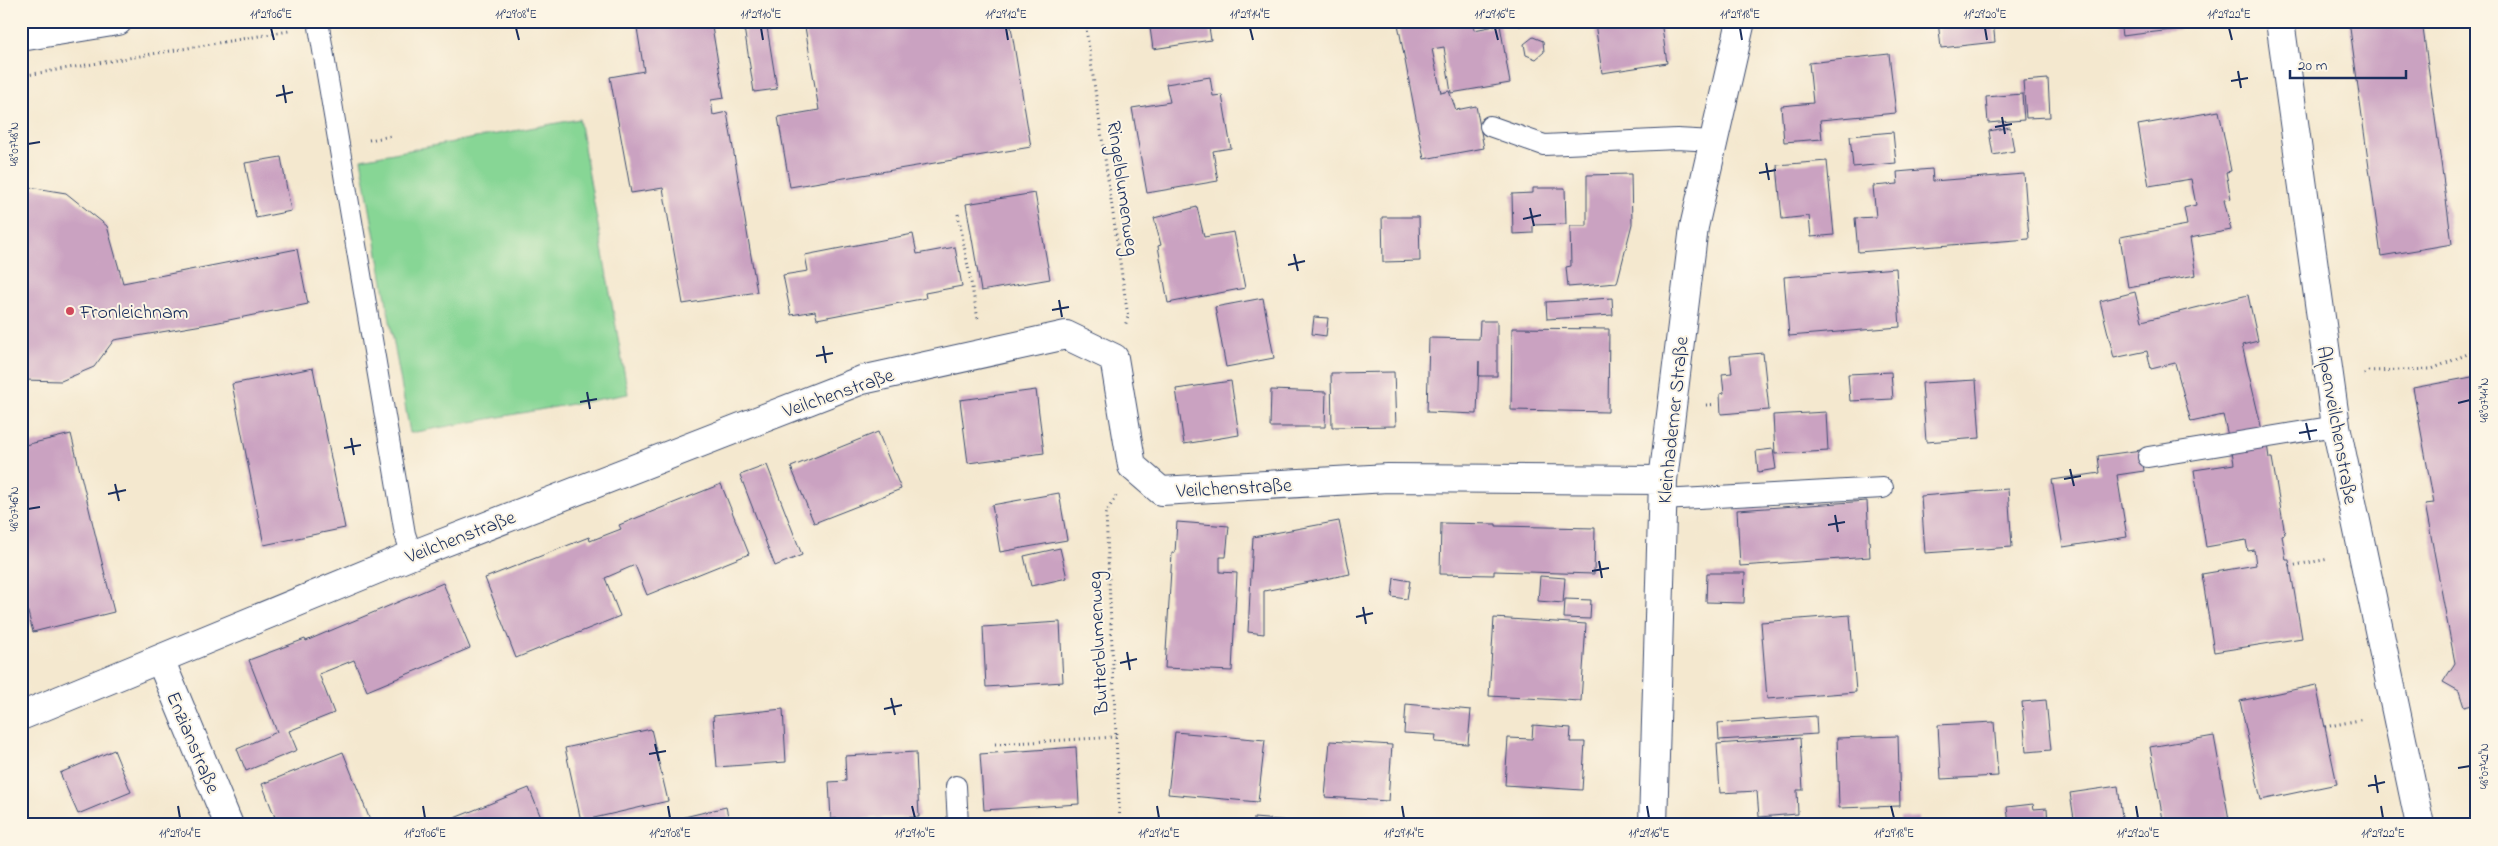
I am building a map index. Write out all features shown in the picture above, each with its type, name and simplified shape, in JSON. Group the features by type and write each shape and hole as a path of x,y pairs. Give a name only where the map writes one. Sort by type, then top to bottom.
{"street":[{"path":"21,37 118,21"},
{"name":"Kleinhaderner Straße","path":"1653,825 1663,490 1694,227 1741,21"},
{"name":"Alpenveilchenstraße","path":"2280,21 2336,426 2420,825"},
{"name":"Veilchenstraße","path":"21,716 412,555 862,380 1066,335 1114,358"},
{"path":"1114,358 1132,466"},
{"name":"Veilchenstraße","path":"1132,466 1162,491 1388,478 1663,490"},
{"name":"Enzianstraße","path":"160,659 228,825"}],"lane":[{"path":"318,24 405,534 412,555"},
{"path":"1490,126 1544,145 1677,139 1714,141"},
{"path":"2148,457 2336,426"},
{"path":"1663,490 1883,488"},
{"path":"956,786 958,825"}],"path":[{"name":"Ringelblumenweg","path":"1085,21 1128,317 1114,358"},
{"path":"21,76 318,24"},
{"path":"958,214 979,328"},
{"path":"2330,390 2369,371 2432,369 2477,350"},
{"name":"Butterblumenweg","path":"1120,825 1106,513 1132,466"},
{"path":"995,744 1116,737"}],"green space":[{"path":"579,119 628,394 410,433 361,159"}],"building":[{"path":"711,21 724,98 711,100 713,115 727,112 757,292 683,304 663,188 631,193 610,77 644,71 636,22"},
{"path":"743,21 766,21 777,89 754,92"},
{"path":"804,21 1010,21 1031,147 790,187 778,117 819,110"},
{"path":"1149,21 1208,21 1211,40 1153,49"},
{"path":"1412,21 1473,21 1474,30 1500,25 1510,83 1451,93 1444,47 1432,49 1441,93 1449,91 1456,110 1476,106 1484,148 1424,159 1398,24"},
{"path":"1518,21 1543,21 1543,22 1519,26"},
{"path":"1606,21 1661,21 1667,63 1602,73 1595,23"},
{"path":"1938,21 1993,21 1995,42 1941,48"},
{"path":"2120,21 2179,21 2180,29 2122,36"},
{"path":"2349,21 2422,21 2452,244 2381,256"},
{"path":"1533,37 1543,41 1544,52 1536,59 1526,55 1524,44"},
{"path":"1889,54 1896,113 1820,120 1822,139 1784,142 1781,106 1813,103 1809,63"},
{"path":"1210,77 1213,96 1222,95 1231,148 1213,151 1218,181 1147,193 1132,108 1170,102 1166,84"},
{"path":"2048,79 2050,117 2026,118 2023,81"},
{"path":"2022,94 2024,120 1988,123 1986,97"},
{"path":"2219,111 2231,171 2226,172 2231,199 2224,200 2231,230 2190,238 2196,275 2128,287 2120,237 2187,225 2184,208 2196,205 2191,179 2149,186 2138,125"},
{"path":"2010,127 2014,151 1993,155 1989,131"},
{"path":"1893,132 1896,163 1853,167 1850,136"},
{"path":"281,157 291,211 256,218 245,163"},
{"path":"1827,161 1834,235 1811,237 1809,216 1782,219 1777,165"},
{"path":"1932,169 1933,181 2024,174 2029,239 1858,252 1855,218 1876,217 1873,186 1898,184 1897,172"},
{"path":"1631,174 1632,224 1617,283 1568,287 1566,267 1571,266 1570,226 1587,226 1587,175"},
{"name":"Fronleichnam","path":"29,187 66,193 107,226 123,283 297,249 308,304 214,323 114,340 94,367 61,381 24,380 21,378 21,191"},
{"path":"1533,188 1565,188 1566,224 1533,225 1533,233 1513,234 1512,194 1533,193"},
{"path":"1035,193 1050,279 981,291 966,204"},
{"path":"1197,207 1204,237 1234,232 1245,288 1168,303 1158,246 1161,245 1154,218"},
{"path":"1382,217 1419,217 1420,261 1383,262"},
{"path":"913,234 917,254 955,247 962,286 925,293 926,298 817,319 815,311 791,315 783,275 808,271 805,255"},
{"path":"1896,268 1900,327 1789,336 1784,277"},
{"path":"2135,292 2142,321 2248,295 2258,341 2242,345 2262,430 2228,436 2223,415 2191,422 2175,363 2151,369 2147,351 2114,358 2100,301"},
{"path":"1263,298 1274,358 1226,367 1215,307"},
{"path":"1612,298 1613,315 1547,319 1546,302"},
{"path":"1314,317 1328,318 1326,336 1312,334"},
{"path":"1480,321 1497,321 1497,376 1479,376 1479,361 1477,414 1427,412 1429,338 1479,339"},
{"path":"1512,328 1609,329 1608,412 1511,410"},
{"path":"1763,353 1769,410 1721,414 1720,394 1724,393 1722,374 1732,373 1730,356"},
{"path":"313,368 345,528 264,545 232,384"},
{"path":"1394,372 1396,426 1332,427 1331,373"},
{"path":"1891,372 1893,399 1850,401 1848,374"},
{"path":"2477,376 2477,704 2464,707 2459,691 2443,682 2455,663 2425,504 2434,503 2413,388"},
{"path":"1976,380 1980,438 1926,442 1922,383"},
{"path":"1231,381 1239,435 1184,444 1176,389"},
{"path":"1036,390 1044,453 968,463 960,400"},
{"path":"1271,390 1326,392 1325,427 1270,427"},
{"path":"1826,412 1828,451 1775,454 1773,415"},
{"path":"878,432 901,489 814,523 791,467"},
{"path":"71,434 114,612 33,632 21,585 21,446"},
{"path":"2267,444 2269,458 2272,458 2285,534 2282,535 2286,560 2289,560 2302,638 2214,652 2202,574 2256,565 2254,550 2248,551 2246,540 2206,547 2194,470 2234,464 2232,451"},
{"path":"1773,449 1776,469 1758,472 1756,451"},
{"path":"2141,450 2144,471 2117,475 2127,537 2063,547 2052,480 2100,473 2098,456"},
{"path":"767,465 802,555 775,566 740,475"},
{"path":"721,484 749,554 647,595 635,565 605,578 620,616 516,658 485,578 589,537 590,541 621,529 619,525"},
{"path":"2008,489 2012,547 1925,553 1921,496"},
{"path":"1059,493 1067,540 1000,552 992,505"},
{"path":"1867,501 1870,557 1740,566 1737,510"},
{"path":"1339,521 1350,574 1264,591 1264,634 1248,632 1253,537"},
{"path":"1177,522 1229,526 1226,557 1220,557 1220,572 1237,573 1232,671 1165,668 1172,553 1175,553"},
{"path":"1441,523 1595,528 1594,574 1494,571 1494,575 1440,574"},
{"path":"1060,548 1067,578 1031,586 1024,556"},
{"path":"1707,573 1745,573 1744,603 1706,602"},
{"path":"1540,576 1565,578 1563,603 1538,601"},
{"path":"1394,578 1410,581 1407,599 1392,597"},
{"path":"443,583 470,648 367,691 354,660 319,674 334,713 289,731 297,750 246,771 237,749 277,732 249,660 305,639 306,641"},
{"path":"1565,599 1591,600 1590,619 1564,618"},
{"path":"1850,615 1856,692 1767,699 1761,622"},
{"path":"1494,618 1586,624 1581,701 1489,696"},
{"path":"1060,622 1063,682 986,687 983,627"},
{"path":"2316,685 2337,784 2261,800 2240,701"},
{"path":"2046,700 2051,750 2026,752 2022,702"},
{"path":"1406,704 1471,710 1468,744 1435,742 1436,735 1404,733"},
{"path":"783,709 786,762 717,767 713,716"},
{"path":"1816,716 1817,734 1719,740 1718,723"},
{"path":"1994,722 1998,776 1941,779 1938,725"},
{"path":"1533,725 1571,728 1570,742 1585,742 1582,790 1505,785 1508,738 1532,739"},
{"path":"651,729 668,801 581,821 565,748"},
{"path":"1175,732 1265,740 1258,802 1168,794"},
{"path":"1898,736 1900,806 1839,808 1837,738"},
{"path":"2214,736 2230,825 2164,825 2150,747"},
{"path":"1800,738 1803,790 1797,790 1798,814 1759,817 1757,791 1720,793 1717,744"},
{"path":"1330,741 1392,745 1388,801 1325,797"},
{"path":"1076,747 1079,804 984,810 980,754"},
{"path":"114,750 131,792 78,814 60,773"},
{"path":"343,752 372,825 278,825 262,784"},
{"path":"916,752 919,817 831,819 829,782 846,781 845,756"},
{"path":"2118,786 2123,825 2075,825 2070,793"},
{"path":"529,788 544,825 437,825"},
{"path":"2033,804 2034,809 2047,808 2048,825 2009,825 2007,807"},
{"path":"726,807 730,825 673,825 672,820"},
{"path":"1918,817 1918,825 1900,825 1900,818"},
{"path":"1254,818 1291,821 1291,825 1254,825"}],"place":[{"name":"Fronleichnam","path":"70,311"}]}
